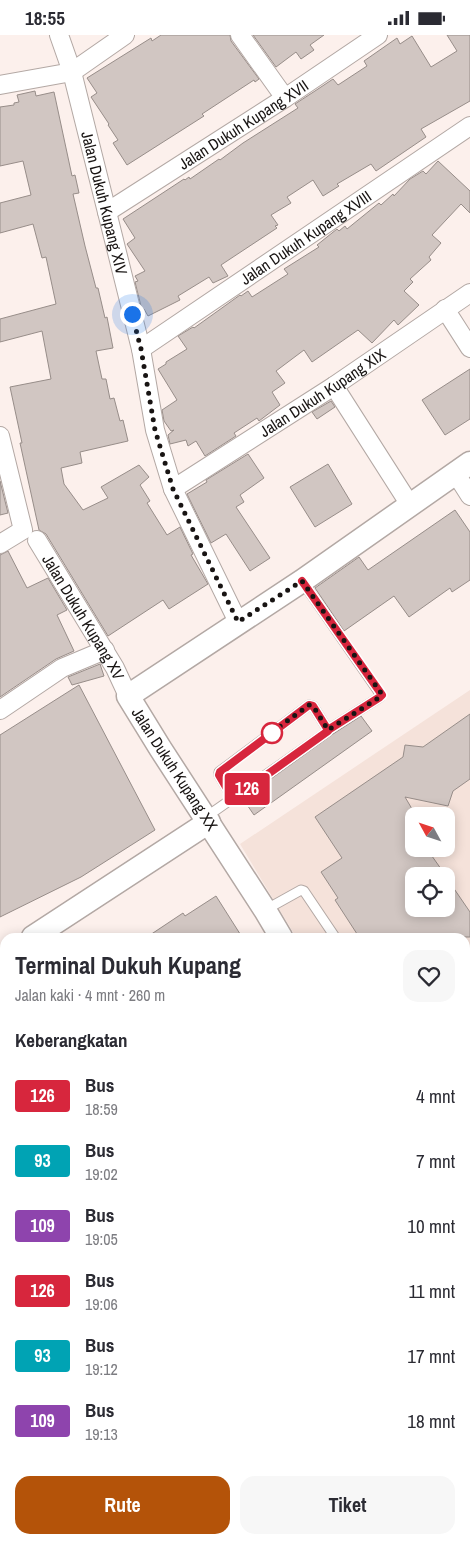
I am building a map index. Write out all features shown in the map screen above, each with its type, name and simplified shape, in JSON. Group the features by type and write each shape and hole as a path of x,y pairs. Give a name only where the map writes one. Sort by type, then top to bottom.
{"street":[{"name":"Jalan Dukuh Kupang XIV","path":"59,35 72,72 108,211 141,349 155,430 173,489 238,622"},
{"path":"0,85 72,72 125,35"},
{"path":"240,35 285,98"},
{"name":"Jalan Dukuh Kupang XVII","path":"108,211 285,98 378,35"},
{"name":"Jalan Dukuh Kupang XVIII","path":"141,349 470,125"},
{"name":"Jalan Dukuh Kupang XIX","path":"173,489 334,386 470,293"},
{"path":"446,309 470,348"},
{"path":"334,386 410,505"},
{"name":"Jalan Dukuh Kupang XV","path":"0,436 30,535 116,668 128,696"},
{"path":"463,469 470,496"},
{"name":"Jalan Dukuh Kupang XX","path":"279,933 128,696 302,581 463,469"},
{"path":"1,542 30,535"},
{"path":"0,711 62,668 105,650"},
{"path":"39,933 207,819"}],"lane":[{"path":"207,819 328,730 382,695 302,581"},
{"path":"233,799 219,775 220,772 309,705 313,706 328,730"},
{"path":"265,910 301,890 304,891 332,933"}],"shaded area":[{"path":"470,690 470,933 294,933 240,844"}],"building":[{"path":"161,35 230,35 231,41 259,79 255,82 254,80 202,114 204,116 127,165 113,143 118,140 91,97 97,93 87,78 151,38 152,41"},
{"path":"253,35 324,35 310,45 314,50 301,59 296,52 276,67"},
{"path":"447,35 470,35 470,101 421,129 426,137 376,171 371,164 337,184 339,186 323,196 313,180 287,197 291,203 271,215 278,225 275,226 277,228 221,265 228,276 213,283 209,277 178,296 180,300 148,316 144,309 142,310 135,282 138,281 135,276 145,271 127,244 135,238 123,219 184,179 189,177 190,179 220,160 298,108 295,104 333,79 338,85 367,66 364,61 397,38 400,44 412,36 431,67 457,51"},
{"path":"35,91 36,96 54,92 72,176 75,175 79,193 73,194 96,288 98,288 105,318 107,317 113,348 96,351 102,379 106,379 110,399 114,398 120,421 123,420 128,441 80,452 82,463 61,468 64,484 83,510 108,498 101,487 139,465 149,477 140,485 150,501 147,503 167,535 180,527 193,554 191,555 208,584 169,609 163,600 108,636 46,534 39,530 20,443 22,443 10,387 51,379 42,331 0,342 0,319 56,304 46,257 42,258 33,224 0,233 0,203 31,195 23,161 0,166 0,107 14,105 14,103 19,102 17,95"},
{"path":"438,161 470,191 470,213 461,204 432,235 441,243 429,257 431,260 410,279 413,282 404,291 419,305 398,325 394,320 372,343 358,330 312,362 304,350 276,371 285,383 272,392 280,405 259,421 257,418 234,433 236,436 205,456 196,441 188,446 186,440 170,444 168,435 174,430 171,431 164,421 162,410 177,400 158,369 187,349 178,336 194,328 240,295 248,291 252,297 288,274 284,269 319,247 317,245 337,229 339,231 345,226 347,229 379,203 381,205 393,194 394,196 410,179 423,171 426,174"},
{"path":"470,369 470,419 445,435 422,400"},
{"path":"331,401 335,407 317,419 312,412"},
{"path":"248,454 264,478 240,495 244,502 236,507 270,558 250,571 226,534 211,543 187,494"},
{"path":"328,464 352,504 315,527 290,487"},
{"path":"0,481 8,513 0,515"},
{"path":"455,510 470,532 470,580 452,592 450,588 409,617 394,596 344,631 315,588 359,557 368,570"},
{"path":"8,551 27,588 48,578 67,610 57,615 74,651 56,659 0,697 0,555"},
{"path":"100,664 104,676 72,685 68,677"},
{"path":"79,685 155,830 81,877 0,917 0,735"},
{"path":"470,714 470,779 453,791 448,806 405,797 411,807 405,807 405,857 433,857 440,867 405,867 405,917 455,917 455,890 470,912 470,933 356,933 335,900 338,898 321,872 342,858 315,817 403,757 405,745 423,747"},
{"path":"361,716 372,731 254,815 243,799"},
{"path":"216,896 239,933 153,933 183,913 185,916"}],"bus line":[{"name":"126","path":"302,581 382,695 328,730 313,706 309,705 220,772 219,775 233,799 328,731"}],"route":[{"path":"132,314 141,349 155,430 173,489 238,622 302,581 382,695 328,730 313,706 309,705 264,738 272,733"}]}
